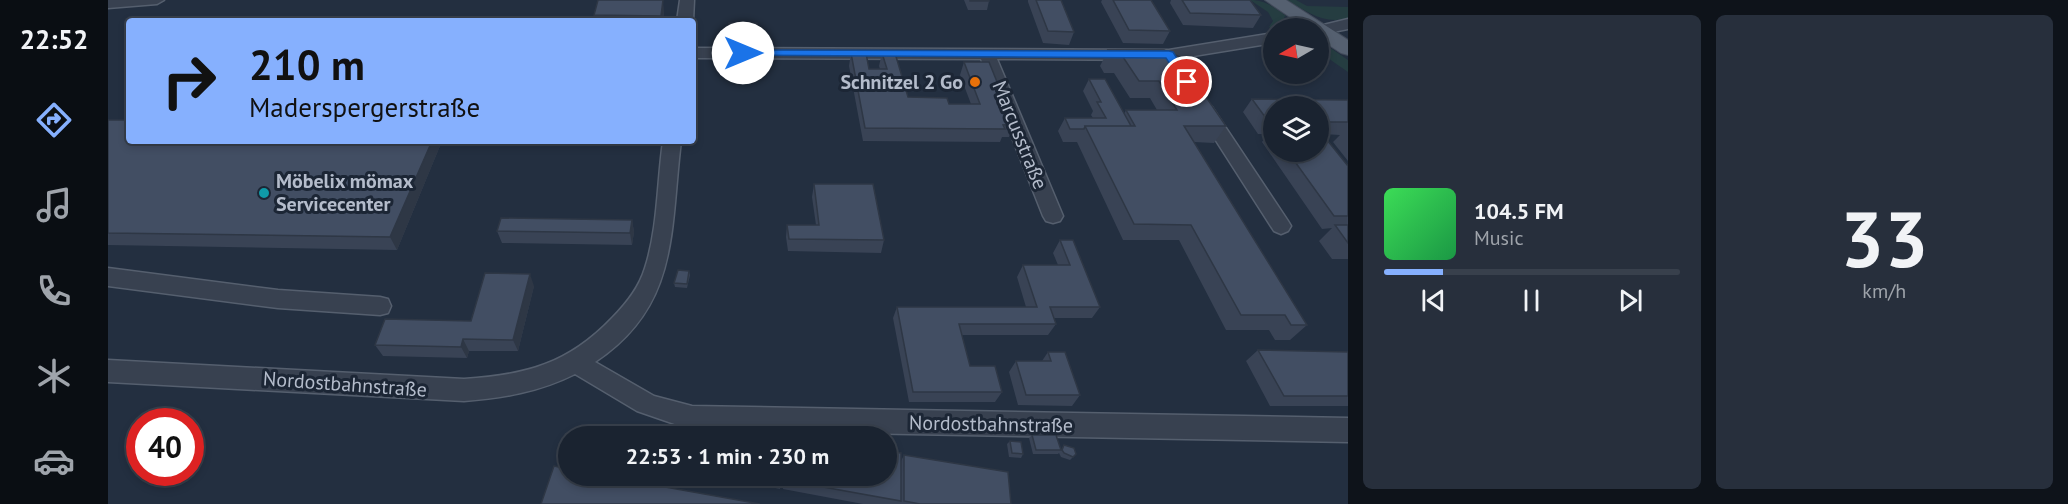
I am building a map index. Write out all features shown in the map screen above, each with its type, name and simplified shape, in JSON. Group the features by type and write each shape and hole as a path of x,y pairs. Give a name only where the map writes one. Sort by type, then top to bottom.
{"main road":[{"path":"1274,0 1302,18"},
{"path":"1329,36 1348,49"}],"street":[{"path":"108,4 157,0"},
{"path":"685,18 687,0"},
{"path":"1329,27 1348,24"},
{"path":"696,53 1169,54 1263,40"},
{"path":"1169,54 1181,74"},
{"name":"Marcusstraße","path":"987,55 1053,216"},
{"path":"1194,93 1281,226"},
{"name":"Nordostbahnstraße","path":"108,371 464,390 490,389 544,378 577,363 598,348 643,298 652,279 660,244 672,144"},
{"path":"108,277 278,299 380,306"},
{"name":"Nordostbahnstraße","path":"577,363 625,395 669,413 692,418 1348,430"}],"green space":[{"path":"1250,0 1265,3 1286,16 1271,18 1268,12"},
{"path":"1287,0 1296,0 1307,6 1348,7 1348,18 1340,20 1322,18"},
{"path":"1329,47 1348,60 1348,72 1329,59"}],"building":[{"path":"598,0 663,0 661,16 594,15"},
{"path":"1036,0 1061,0 1074,32 1048,31"},
{"path":"1113,0 1151,0 1170,31 1129,30"},
{"path":"1182,0 1250,0 1261,15 1190,13"},
{"path":"729,23 757,23 758,35 729,35"},
{"path":"1108,50 1164,50 1178,56 1226,126 1184,126 1307,325 1291,325 1285,315 1241,315 1191,225 1134,224 1085,126 1135,126 1126,110 1177,110 1159,81 1139,81 1123,57 1112,57"},
{"path":"851,53 866,53 869,69 887,69 882,53 895,53 908,97 947,98 949,104 980,104 964,62 989,62 1014,124 1003,125 1005,129 865,128"},
{"path":"1089,79 1105,79 1131,126 1085,126 1084,129 1070,129 1065,118 1106,118 1097,102 1101,102"},
{"path":"1252,99 1263,99 1263,114"},
{"path":"1329,100 1348,100 1348,122 1329,122"},
{"name":"Möbelix mömax Servicecenter","path":"108,120 126,120 126,144 431,144 390,237 108,233"},
{"path":"1329,142 1348,166 1348,216 1334,216 1295,162 1329,162"},
{"path":"814,184 873,184 884,240 789,239 787,225 819,225"},
{"path":"501,218 632,220 630,233 497,231"},
{"path":"1335,225 1348,225 1348,243"},
{"path":"1060,240 1073,240 1100,307 1050,307 1056,324 959,324 970,366 995,366 1002,392 913,392 897,307 1037,307 1023,265 1070,265"},
{"path":"678,270 689,271 687,284 674,283"},
{"path":"485,273 530,274 513,340 463,339 461,347 375,345 385,319 471,321"},
{"path":"1258,350 1348,352 1348,396 1284,396"},
{"path":"1048,352 1065,352 1080,395 1026,395 1016,361 1051,361"},
{"path":"1032,435 1056,435 1061,450 1036,450"},
{"path":"1010,441 1021,442 1023,454 1012,453"},
{"path":"1064,445 1074,448 1076,454 1073,457 1064,453 1062,450"},
{"path":"897,452 901,453 901,501 817,486 897,486"},
{"path":"904,455 1008,472 1011,504 920,504 904,501"},
{"path":"554,466 558,467 558,486 660,486 760,504 541,504"}],"place":[{"name":"Schnitzel 2 Go","path":"975,82"},
{"name":"Möbelix mömax Servicecenter","path":"264,193"}],"route":[{"path":"743,53 1169,54 1187,82"}]}
